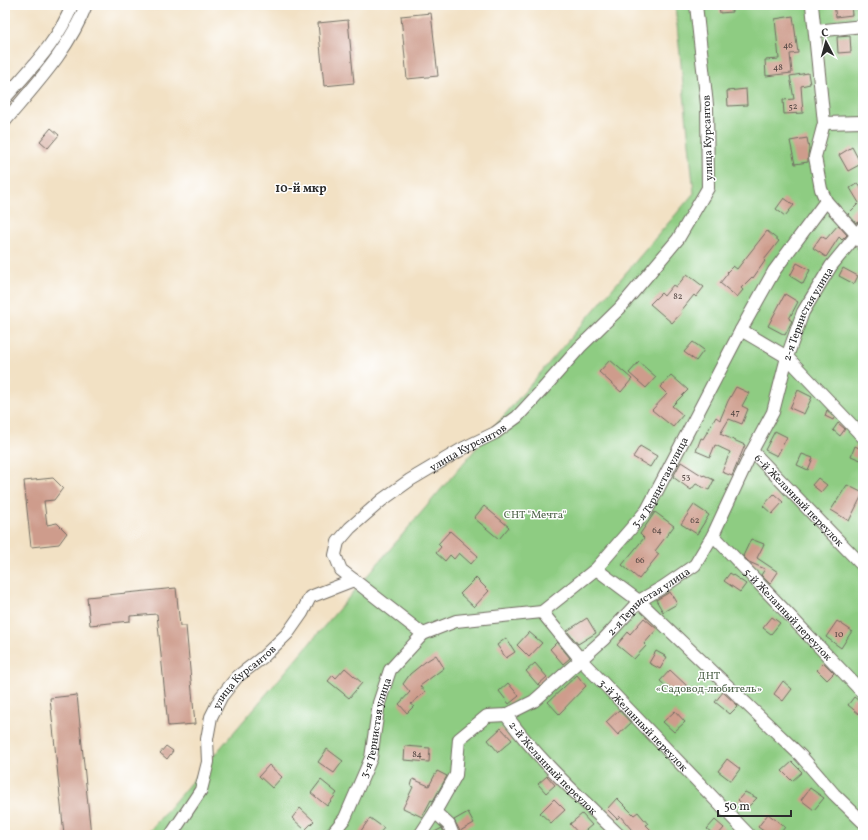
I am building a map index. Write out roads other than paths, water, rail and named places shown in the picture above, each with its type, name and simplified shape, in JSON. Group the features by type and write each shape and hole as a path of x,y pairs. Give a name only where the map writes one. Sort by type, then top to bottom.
{"street":[{"path":"5,98 58,33 69,14 72,5"},
{"path":"5,121 58,58 81,20 86,5"},
{"name":"улица Курсантов","path":"354,580 341,570 335,555 338,542 350,528 382,500 410,480 464,448 495,433 516,417 543,389 580,346 620,308 678,239 708,188 707,105 696,5"},
{"path":"812,5 816,31 824,124 815,157 821,189 826,201 860,230 863,245"},
{"path":"816,31 863,26"},
{"path":"824,124 863,122"},
{"name":"3-я Тернистая улица","path":"331,835 345,818 371,758 379,704 390,670 423,634 456,621 542,612 596,569 647,510 741,330 774,271 826,201"},
{"name":"2-я Тернистая улица","path":"420,835 456,775 459,739 487,716 506,715 534,701 604,639 639,601 663,587 695,565 713,535 752,451 773,412 787,357 803,312 831,266 860,230"},
{"path":"741,330 787,357 863,437"},
{"name":"6-й Желанный переулок","path":"752,451 863,566"},
{"name":"5-й Желанный переулок","path":"713,535 863,693"},
{"path":"596,569 639,601 801,756 834,794 863,822"},
{"path":"354,580 423,634"},
{"name":"улица Курсантов","path":"171,835 200,790 208,762 207,739 212,717 221,697 237,677 263,657 288,633 302,613 310,597 354,580"},
{"name":"3-й Желанный переулок","path":"542,612 581,660 749,835"},
{"name":"2-й Желанный переулок","path":"506,715 515,728 548,766 619,835"},
{"path":"435,812 449,825 453,835"}],"district":[{"name":"10-й мкр","path":"301,188"}],"park label":[{"name":"СНТ \"Мечта\"","path":"535,514"},
{"name":"ДНТ «Садовод-любитель»","path":"709,681"}]}
